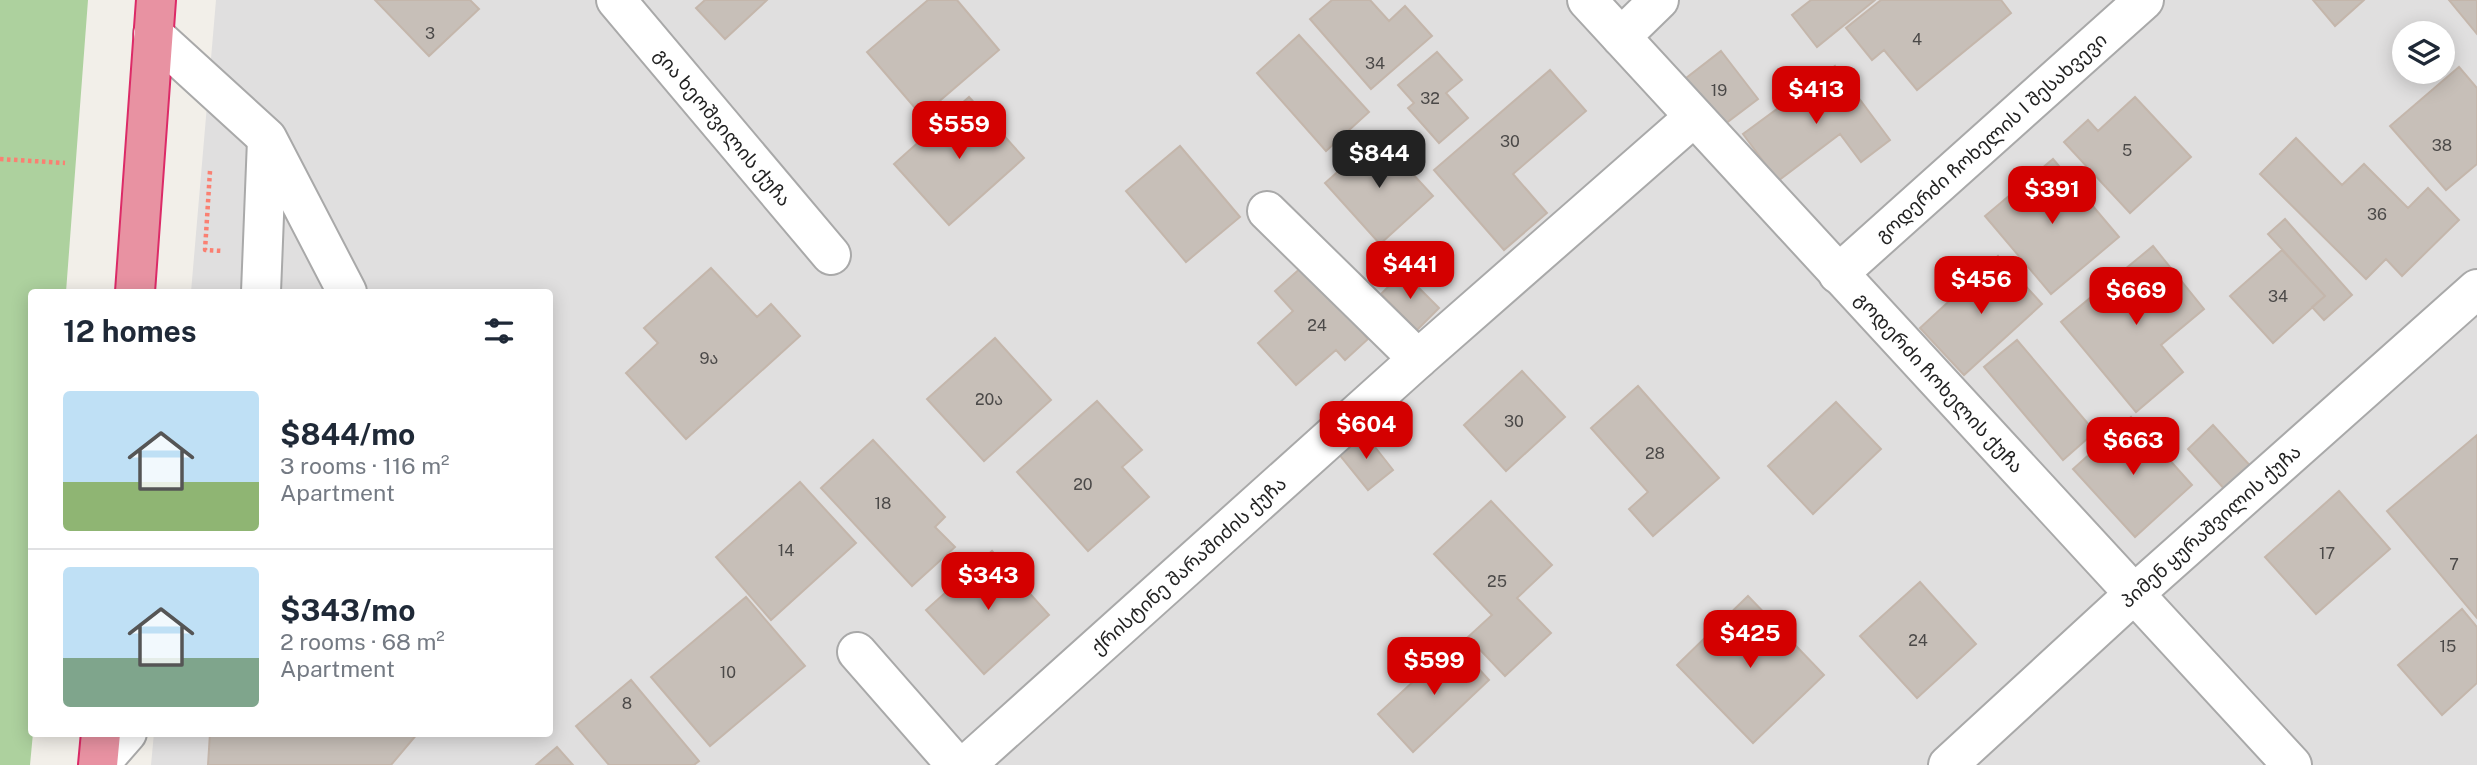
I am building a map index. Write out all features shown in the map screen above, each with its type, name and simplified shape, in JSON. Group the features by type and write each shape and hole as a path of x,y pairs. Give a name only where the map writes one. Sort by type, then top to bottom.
{"highway":[{"path":"135,289 155,17"},
{"path":"99,765 101,737"}],"street":[{"name":"გია ხეოშვილის ქუჩა","path":"616,0 831,255"},
{"name":"გოდერძი ჩოხელის ქუჩა","path":"1587,0 2292,765"},
{"path":"1621,37 1659,0"},
{"name":"გოდერძი ჩოხელის I შესახვევი","path":"1838,274 2144,0"},
{"path":"155,17 267,138 345,289"},
{"name":"ქრისტინე შარაშიძის ქუჩა","path":"966,765 1418,359 1695,117"},
{"path":"261,289 267,138"},
{"path":"1267,212 1418,359"},
{"name":"პიმენ ყურაშვილის ქუჩა","path":"1948,765 2134,594 2477,289"},
{"path":"857,652 956,765"},
{"path":"99,765 124,737"}],"path":[{"path":"0,159 65,163"},
{"path":"205,250 210,171"}],"shaded area":[{"path":"216,0 2477,0 2477,765 151,765 154,737 553,737 553,289 191,289"}],"green space":[{"path":"0,0 88,0 66,289 28,289 28,737 33,737 30,765 0,765"}],"building":[{"path":"375,0 470,0 479,9 429,56"},
{"path":"705,0 767,0 725,39 696,8"},
{"path":"928,0 957,0 999,50 922,116 867,52"},
{"path":"1332,0 1370,0 1389,21 1405,6 1432,36 1371,89 1310,19"},
{"path":"1811,0 1875,0 1817,47 1792,15"},
{"path":"1881,0 2001,0 2011,13 1917,90 1884,50 1872,60 1846,28"},
{"path":"2313,0 2364,0 2335,26"},
{"path":"2449,0 2477,0 2477,34"},
{"path":"1299,35 1369,112 1326,151 1257,73"},
{"path":"1721,51 1758,99 1717,130 1681,82"},
{"path":"1437,52 1462,80 1446,93 1468,118 1439,143 1408,108 1414,103 1398,85"},
{"path":"1835,66 1890,140 1861,162 1840,134 1778,181 1743,134"},
{"path":"2459,67 2477,88 2477,164 2446,190 2390,126 2439,84 2455,84 2455,70"},
{"path":"1550,70 1586,111 1513,174 1547,213 1504,250 1434,170"},
{"path":"969,97 1024,158 949,225 894,164"},
{"path":"2135,97 2191,157 2130,213 2064,142 2088,120 2098,131"},
{"path":"1378,136 1433,196 1380,244 1325,183"},
{"path":"2296,138 2342,185 2364,164 2408,208 2428,188 2459,220 2402,276 2386,259 2366,279 2260,174"},
{"path":"1180,146 1240,217 1186,262 1126,191"},
{"path":"2053,159 2119,237 2051,294 1985,216"},
{"path":"2285,219 2352,295 2324,320 2312,307 2325,296 2268,234"},
{"path":"2153,246 2204,309 2161,345 2183,372 2136,412 2061,322"},
{"path":"2282,250 2325,296 2273,343 2230,296"},
{"path":"1998,256 2042,304 1964,375 1920,328"},
{"path":"1303,266 1368,339 1345,360 1336,350 1296,385 1258,343 1293,311 1275,291"},
{"path":"711,268 757,317 771,304 800,336 686,439 626,373 658,343 644,328"},
{"path":"1403,272 1439,308 1417,330 1381,294"},
{"path":"995,338 1051,400 984,461 927,399"},
{"path":"2017,340 2095,432 2063,460 1984,367"},
{"path":"1522,371 1565,417 1506,471 1464,425"},
{"path":"1638,386 1719,478 1653,536 1629,509 1648,492 1591,428"},
{"path":"1097,401 1142,450 1122,467 1149,497 1088,551 1017,472"},
{"path":"1836,402 1881,449 1813,514 1768,466"},
{"path":"2131,417 2192,485 2135,537 2073,469"},
{"path":"2213,425 2254,470 2228,493 2188,449"},
{"path":"1364,433 1393,470 1368,490 1338,453"},
{"path":"2477,435 2477,618 2387,511"},
{"path":"873,440 945,517 935,527 955,547 912,586 821,488"},
{"path":"800,482 856,543 771,620 716,557"},
{"path":"2339,491 2390,549 2316,614 2265,557"},
{"path":"1491,501 1552,565 1517,598 1551,633 1505,676 1468,637 1492,615 1434,554"},
{"path":"992,551 1049,615 984,674 926,610"},
{"path":"1920,582 1976,644 1917,698 1860,636"},
{"path":"1748,596 1824,675 1753,743 1677,665"},
{"path":"746,597 805,666 710,746 651,677"},
{"path":"2462,609 2477,627 2477,683 2442,715 2398,665"},
{"path":"1455,643 1489,680 1413,752 1378,714"},
{"path":"631,680 699,761 694,765 609,765 576,726"},
{"path":"210,737 415,737 391,765 208,765"},
{"path":"557,747 573,765 536,765"}]}
